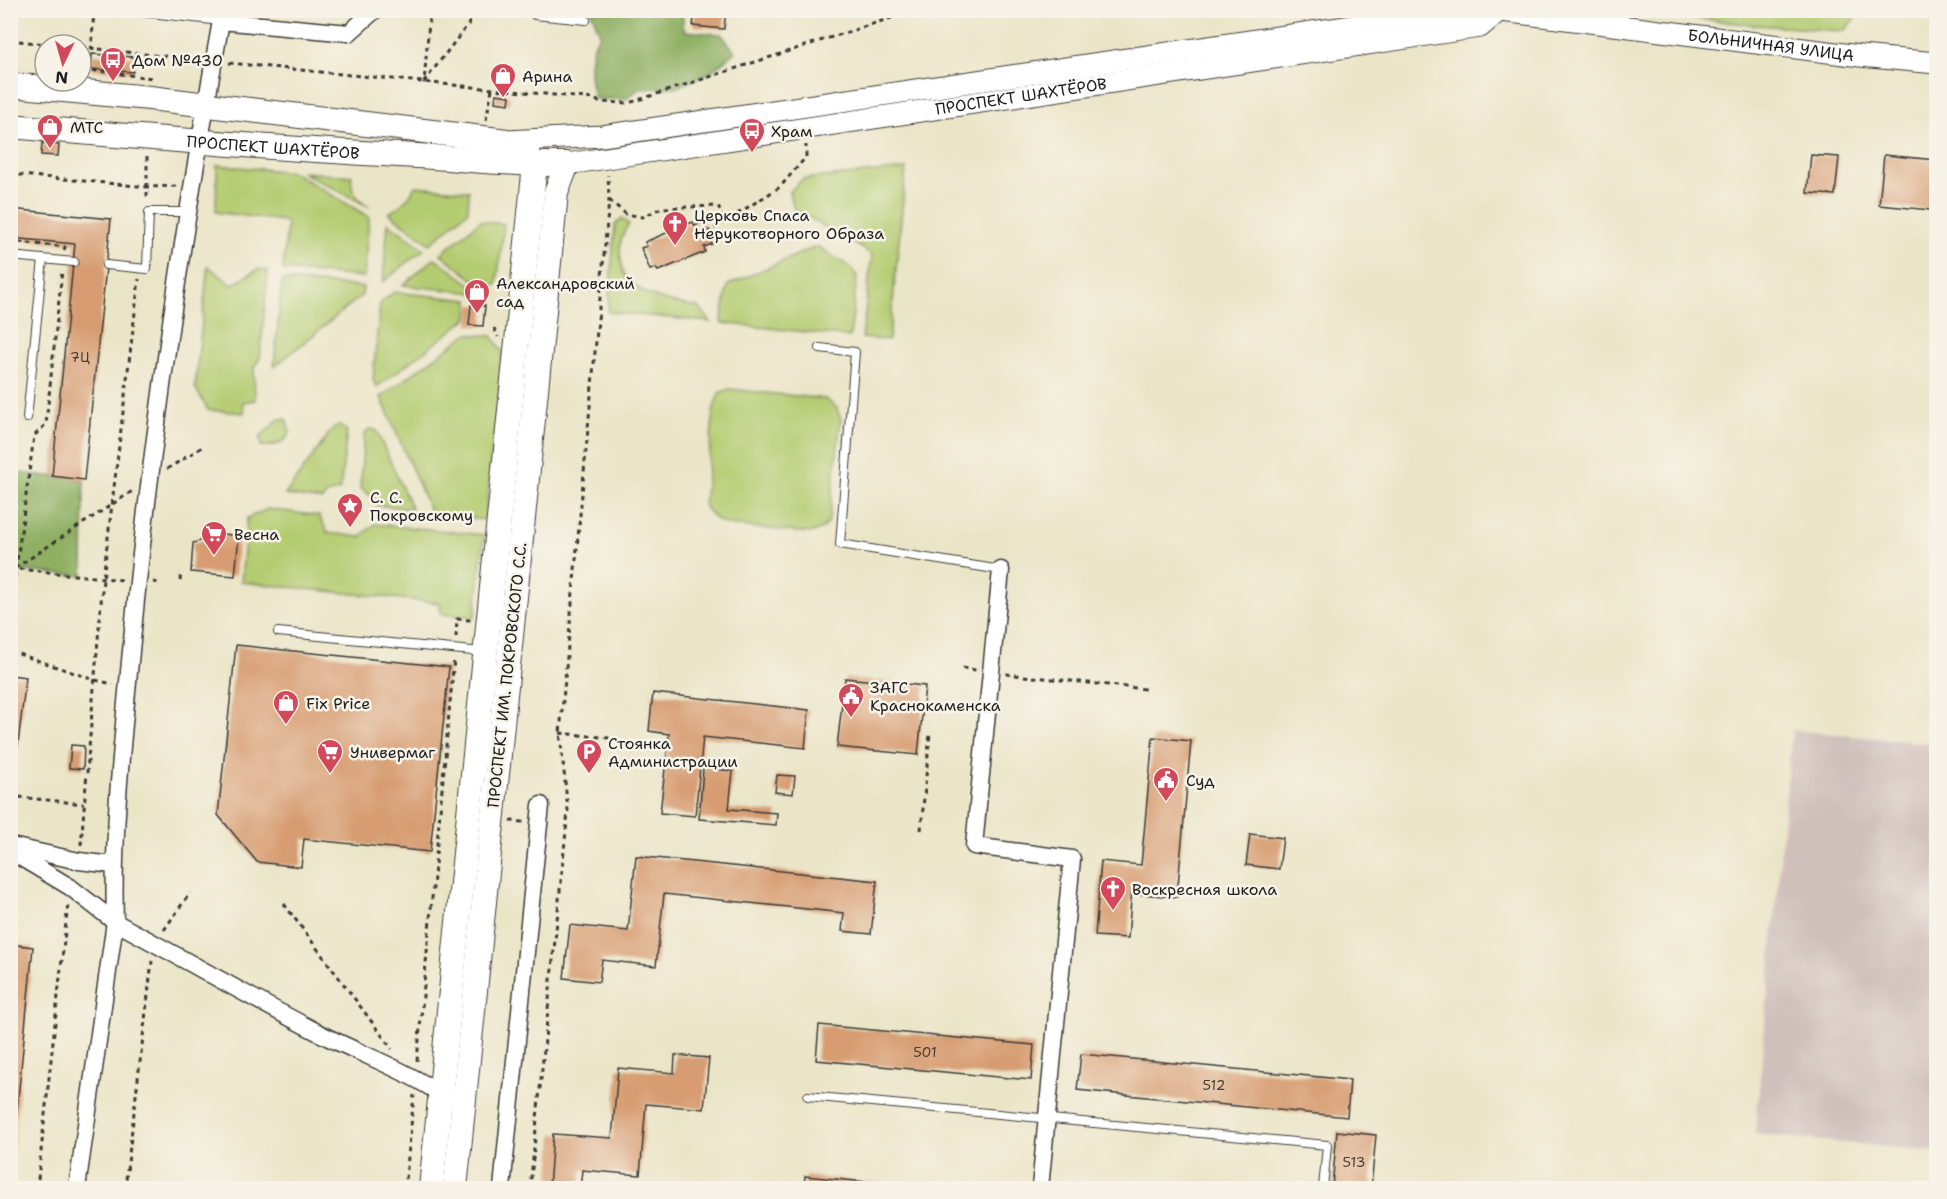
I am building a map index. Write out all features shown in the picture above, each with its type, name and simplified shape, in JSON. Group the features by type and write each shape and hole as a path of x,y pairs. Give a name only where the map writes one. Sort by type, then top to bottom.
{"main road":[{"name":"ПРОСПЕКТ ШАХТЁРОВ","path":"10,85 150,98 507,141"},
{"name":"ПРОСПЕКТ ШАХТЁРОВ","path":"10,126 323,151 484,159 536,165 567,164"},
{"path":"507,141 525,153 556,193"},
{"name":"ПРОСПЕКТ ИМ. ПОКРОВСКОГО С.С.","path":"455,1188 556,193 567,164"},
{"name":"ПРОСПЕКТ ИМ. ПОКРОВСКОГО С.С.","path":"431,1188 536,165"}],"street":[{"path":"77,1188 115,921 113,865 128,687 160,393 221,21 349,33 375,10"},
{"name":"ПРОСПЕКТ ШАХТЁРОВ","path":"507,141 584,137 1461,10"},
{"name":"БОЛЬНИЧНАЯ УЛИЦА","path":"1493,10 1936,63"},
{"name":"ПРОСПЕКТ ШАХТЁРОВ","path":"567,164 1480,27 1500,11"},
{"name":"ПРОСПЕКТ ШАХТЁРОВ","path":"536,165 557,148 584,137"},
{"path":"1001,570 974,846 1072,859 1040,1188"},
{"path":"502,1188 541,805"},
{"path":"10,846 80,861 113,865"},
{"path":"10,851 69,887 115,921 196,968 323,1035 416,1078 463,1111"}],"lane":[{"path":"124,10 221,21"},
{"path":"535,10 535,15 586,20"},
{"path":"106,265 147,269 149,212 189,212"},
{"path":"10,256 74,262"},
{"path":"27,418 43,259"},
{"path":"820,348 855,352 840,544 1001,570"},
{"path":"278,632 487,653"},
{"path":"808,1096 1327,1145 1323,1188"}],"path":[{"path":"92,33 94,10"},
{"path":"424,82 430,10"},
{"path":"424,82 479,10"},
{"path":"897,16 906,10"},
{"path":"93,48 595,99 599,102 629,103 921,10"},
{"path":"10,40 33,42"},
{"path":"93,70 152,77 150,98"},
{"path":"146,138 148,187 146,210"},
{"path":"707,233 780,187 806,157 806,142"},
{"path":"10,174 148,187 193,185"},
{"path":"530,1188 568,811 560,733 609,200 608,174"},
{"path":"609,200 626,214 643,218 661,208 718,206 725,222"},
{"path":"10,613 13,568 34,436 46,424 62,267"},
{"path":"80,861 103,579 140,268"},
{"path":"494,328 501,344"},
{"path":"13,568 204,446"},
{"path":"13,568 103,579 160,583"},
{"path":"180,581 181,572"},
{"path":"405,1188 457,619 478,621"},
{"path":"10,651 95,680 128,687"},
{"path":"962,668 1145,689"},
{"path":"560,733 610,738 610,735"},
{"path":"921,830 930,733"},
{"path":"10,796 84,804"},
{"path":"504,821 530,823"},
{"path":"38,1188 69,887"},
{"path":"125,1188 155,943 190,893"},
{"path":"284,904 397,1054"}],"shaded area":[{"path":"1792,730 1936,744 1936,1152 1755,1134"}],"green space":[{"path":"591,11 682,11 684,31 721,34 735,52 709,73 678,87 639,89 626,99 595,99 590,66 593,49 600,34"},
{"path":"1635,11 1857,11 1856,17 1844,31 1754,25"},
{"path":"217,165 293,172 369,217 364,277 283,270 287,224 284,221 216,212"},
{"path":"906,169 889,340 862,338 872,254 794,209 789,192 803,179"},
{"path":"302,172 352,176 351,181 355,194 370,207"},
{"path":"415,186 469,191 468,211 430,244 389,213 404,202"},
{"path":"622,218 629,224 621,241 620,254 623,272 631,282 658,298 699,307 711,322 608,312 615,225"},
{"path":"480,221 504,224 497,284 487,290 441,254"},
{"path":"388,223 424,249 383,282"},
{"path":"817,246 850,267 857,276 850,337 721,323 728,285"},
{"path":"435,258 484,294 403,285"},
{"path":"208,266 232,285 258,269 268,271 260,358 254,368 255,400 243,402 244,413 208,410 195,387"},
{"path":"282,280 363,287 362,295 274,367"},
{"path":"394,292 469,300 468,318 377,387 373,380 380,303"},
{"path":"467,334 492,336 503,352 485,520 431,513 381,397"},
{"path":"729,389 825,399 836,407 841,419 829,521 822,529 810,533 728,525 715,519 704,506 714,408 719,393"},
{"path":"279,419 286,419 290,433 278,444 261,446 260,437"},
{"path":"340,426 347,431 340,490 327,494 322,500 285,495 334,427"},
{"path":"369,429 376,430 412,509 375,505 371,496 360,488 364,435"},
{"path":"10,472 84,480 83,576 11,570"},
{"path":"268,509 319,516 328,533 360,537 375,524 484,535 475,617 440,614 440,603 241,582 247,518"}],"building":[{"path":"695,10 726,10 724,29 693,26"},
{"path":"93,54 134,57 133,72 93,69"},
{"name":"Арина","path":"496,94 510,96 509,104 495,102"},
{"name":"МТС","path":"42,143 59,145 58,156 41,155"},
{"path":"1811,155 1839,157 1835,195 1807,193"},
{"path":"1884,155 1936,160 1931,210 1879,205"},
{"path":"10,209 111,219 84,480 52,476 75,244 10,238"},
{"name":"Церковь Спаса Нерукотворного Образа","path":"693,222 695,226 703,222 712,244 704,247 705,252 658,271 656,268 650,270 641,248 647,246 645,242"},
{"name":"Александровский сад","path":"471,305 485,306 483,326 469,325"},
{"name":"Весна","path":"223,534 239,536 235,576 191,572 193,543"},
{"name":"Универмаг","path":"236,645 449,667 430,852 304,839 301,867 257,862 218,815"},
{"path":"10,675 26,677 12,794 10,793"},
{"path":"845,678 925,686 918,755 837,747"},
{"path":"653,693 809,710 805,748 703,737 695,816 660,813 669,734 649,731"},
{"name":"Суд","path":"1153,737 1191,741 1177,897 1139,894 1139,888 1132,888 1128,938 1095,936 1101,861 1141,865"},
{"path":"71,745 84,746 83,769 69,768"},
{"path":"703,768 733,771 729,809 777,813 776,825 699,819"},
{"path":"777,775 795,776 793,794 775,792"},
{"path":"1250,834 1283,838 1279,869 1246,865"},
{"path":"636,856 877,881 871,934 842,931 844,913 664,894 656,966 602,960 599,982 564,978 570,925 628,931"},
{"path":"10,944 33,947 12,1160 10,1159"},
{"path":"819,1025 1034,1045 1031,1080 816,1060"},
{"path":"1081,1054 1350,1080 1347,1117 1077,1090"},
{"path":"675,1055 709,1058 704,1109 646,1104 640,1175 582,1170 580,1188 549,1188 553,1134 612,1138 618,1068 674,1073"},
{"path":"1337,1131 1376,1135 1371,1188 1332,1188"},
{"path":"805,1176 916,1187 916,1188 804,1188"}],"place":[{"name":"Дом №430","path":"113,83"},
{"name":"Арина","path":"503,99"},
{"name":"МТС","path":"50,150"},
{"name":"Храм","path":"752,154"},
{"name":"Церковь Спаса Нерукотворного Образа","path":"675,247"},
{"name":"Александровский сад","path":"477,315"},
{"name":"С. С. Покровскому","path":"350,529"},
{"name":"Весна","path":"214,557"},
{"name":"ЗАГС Краснокаменска","path":"851,719"},
{"name":"Fix Price","path":"286,726"},
{"name":"Универмаг","path":"330,775"},
{"name":"Стоянка Администрации","path":"589,775"},
{"name":"Суд","path":"1166,803"},
{"name":"Воскресная школа","path":"1113,912"}]}
